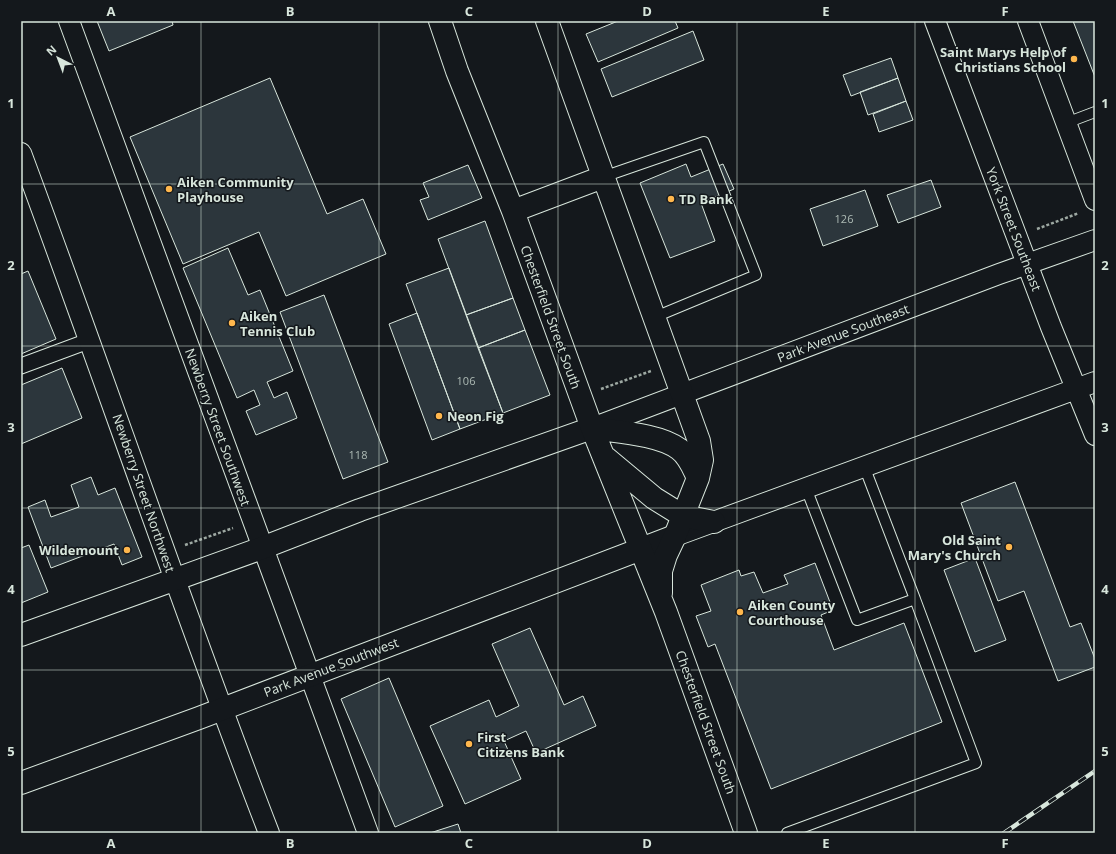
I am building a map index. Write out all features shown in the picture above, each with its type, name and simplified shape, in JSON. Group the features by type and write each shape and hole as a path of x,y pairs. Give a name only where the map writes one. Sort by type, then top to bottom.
{"main road":[{"name":"Chesterfield Street South","path":"440,21 457,71 513,211 592,428 666,612 746,833"},
{"name":"Chesterfield Street South","path":"547,21 699,441 702,460 698,478 675,536 666,554 661,571 661,590 666,612"},
{"path":"513,211 603,177"},
{"path":"21,635 262,548 360,510 592,428 656,439 680,449 689,460 698,478"},
{"path":"603,456 654,498 683,516 714,522"},
{"path":"641,549 675,536"},
{"name":"Park Avenue Southwest","path":"21,783 222,710 641,549"}],"street":[{"name":"Newberry Street Southwest","path":"69,21 368,833"},
{"name":"York Street Southeast","path":"935,21 1027,264 1086,385 1095,435"},
{"path":"1028,21 1066,123 1089,206"},
{"name":"Newberry Street Northwest","path":"21,153 91,340 174,580 222,710 270,833"},
{"name":"Park Avenue Southeast","path":"592,428 1027,264 1095,240"},
{"path":"21,366 91,340"},
{"path":"675,536 1086,385"}],"lane":[{"path":"1066,123 1095,112"},
{"path":"603,177 704,142 756,275 655,317"},
{"path":"786,833 976,763 864,466"},
{"path":"806,488 857,620 915,599"}],"path":[{"path":"1030,232 1089,206"},
{"path":"596,391 655,370"},
{"path":"180,546 236,526"}],"building":[{"path":"97,21 172,21 173,25 109,51"},
{"path":"618,21 675,21 678,28 598,62 586,34"},
{"path":"1073,21 1095,21 1095,77"},
{"path":"693,31 704,60 612,97 601,69"},
{"path":"891,58 898,78 851,96 843,75"},
{"path":"270,78 327,214 363,199 386,254 286,296 259,232 183,264 130,137"},
{"path":"898,78 906,101 868,115 860,92"},
{"path":"906,101 913,120 879,132 873,114"},
{"path":"686,164 691,177 723,164 734,189 701,203 715,241 670,258 640,183"},
{"path":"468,165 482,198 428,220 420,200 429,197 423,183"},
{"path":"931,180 941,207 898,223 887,195"},
{"path":"865,190 878,226 823,246 810,209"},
{"path":"485,221 513,298 466,315 438,239"},
{"path":"228,248 248,295 260,290 293,371 267,382 274,398 287,392 297,418 256,435 246,411 260,405 254,390 237,398 183,268"},
{"path":"449,268 503,413 460,429 406,284"},
{"path":"28,271 56,339 21,354 21,274"},
{"path":"324,295 388,462 343,479 280,312"},
{"path":"513,298 525,330 478,348 466,315"},
{"path":"417,313 460,429 432,440 389,324"},
{"path":"525,330 550,395 503,413 478,348"},
{"path":"62,368 82,418 21,444 21,385"},
{"path":"91,477 98,495 115,488 142,557 122,565 114,544 51,568 28,507 45,500 51,517 79,507 71,485"},
{"name":"Old Saint Mary's Church","path":"1015,482 1070,627 1081,623 1095,659 1095,667 1058,681 1024,591 998,601 961,503"},
{"path":"29,545 48,592 21,603 21,548"},
{"path":"975,558 1006,640 975,652 944,570"},
{"path":"815,563 833,610 821,615 834,650 904,623 942,722 771,789 715,644 708,647 696,616 711,611 701,585 739,570 741,576 754,572 763,593 788,584 784,575"},
{"path":"530,628 564,705 583,696 596,726 536,753 526,731 504,741 521,779 465,804 430,726 489,700 496,717 519,706 492,644"},
{"path":"389,678 443,806 395,827 341,699"},
{"path":"458,824 461,833 430,833"}],"railway":[{"path":"1004,833 1095,771"}],"place":[{"name":"Saint Marys Help of Christians School","path":"1074,59"},
{"name":"Aiken Community Playhouse","path":"169,189"},
{"name":"TD Bank","path":"671,199"},
{"name":"Aiken Tennis Club","path":"232,323"},
{"name":"Neon Fig","path":"439,416"},
{"name":"Old Saint Mary's Church","path":"1009,547"},
{"name":"Wildemount","path":"127,550"},
{"name":"Aiken County Courthouse","path":"740,612"},
{"name":"First Citizens Bank","path":"469,744"}]}
